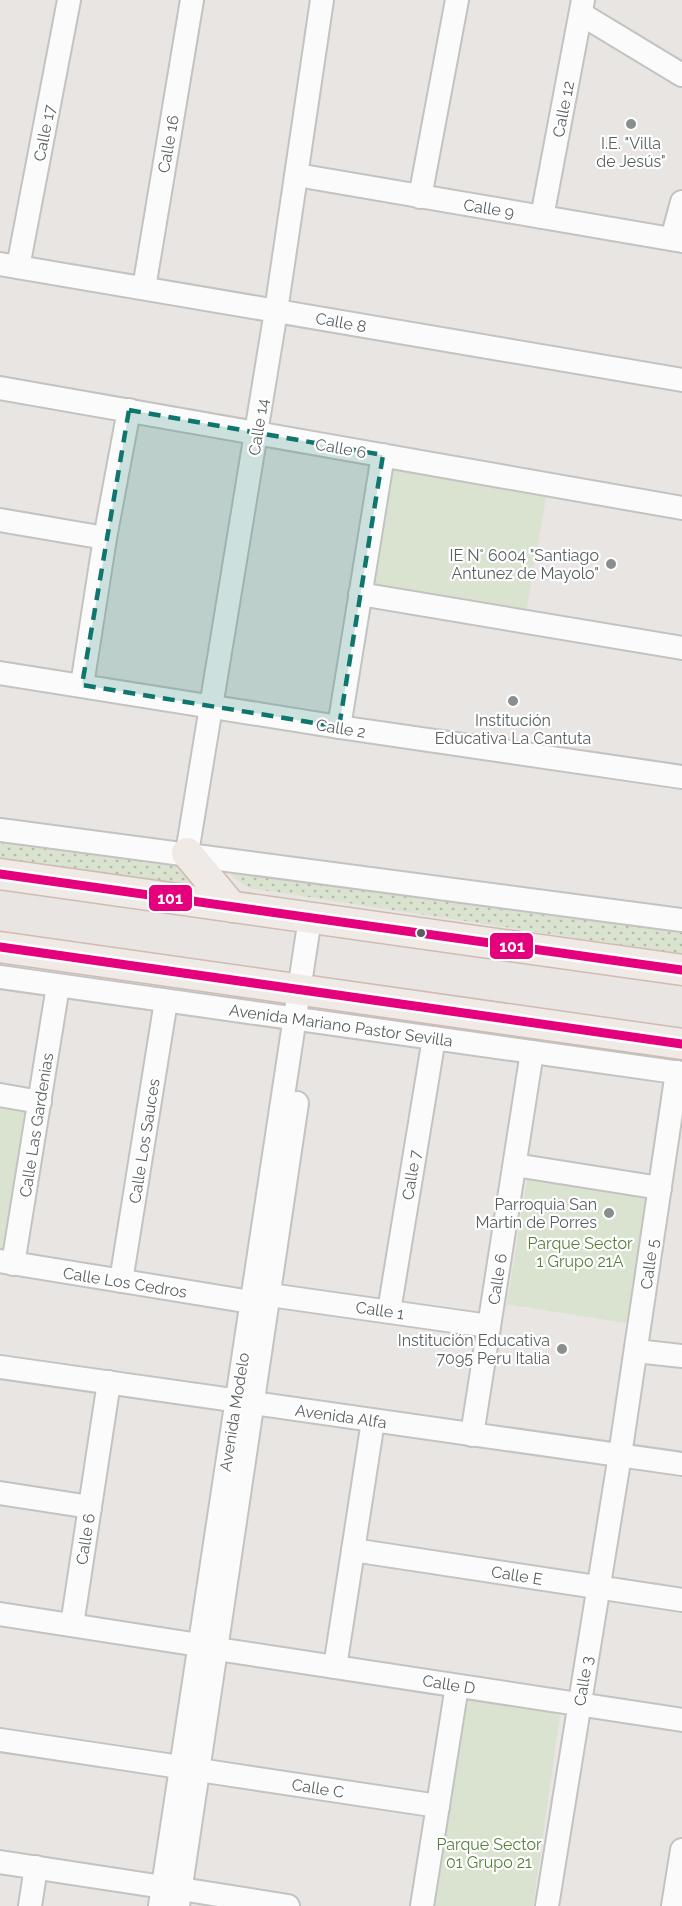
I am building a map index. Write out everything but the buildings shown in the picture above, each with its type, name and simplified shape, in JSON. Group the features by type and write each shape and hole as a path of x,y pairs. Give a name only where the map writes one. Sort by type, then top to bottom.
{"main road":[{"path":"187,853 232,906"},
{"path":"0,874 682,970"},
{"name":"Avenida Mariano Pastor Sevilla","path":"0,947 306,990 680,1063"}],"street":[{"name":"Calle 17","path":"9,265 69,0"},
{"name":"Calle 16","path":"144,288 192,0"},
{"name":"Calle 14","path":"187,853 257,433 322,0"},
{"path":"420,197 458,0"},
{"path":"582,7 682,75"},
{"name":"Calle 12","path":"542,217 582,7"},
{"name":"Calle 9","path":"297,175 677,240"},
{"path":"677,240 682,202"},
{"name":"Calle 8","path":"9,265 682,380"},
{"name":"Calle 6","path":"0,388 682,508"},
{"path":"82,685 105,538 129,410"},
{"path":"339,727 383,455"},
{"path":"0,520 105,538"},
{"path":"360,594 682,648"},
{"name":"Calle 2","path":"0,673 212,708 682,777"},
{"path":"0,830 682,920"},
{"name":"Avenida Modelo","path":"170,1897 317,919"},
{"name":"Avenida Mariano Pastor Sevilla","path":"0,977 532,1052 680,1063"},
{"name":"Calle Las Gardenias","path":"7,1262 40,1102 58,986"},
{"name":"Calle Los Sauces","path":"121,1281 166,1001"},
{"name":"Calle 7","path":"389,1311 434,1038"},
{"name":"Calle 6","path":"472,1435 532,1052"},
{"name":"Calle 5","path":"621,1455 680,1063"},
{"path":"0,1095 40,1102"},
{"path":"515,1165 660,1188"},
{"name":"Calle Los Cedros","path":"7,1262 121,1281 260,1298"},
{"name":"Calle 1","path":"260,1298 389,1311 489,1326"},
{"path":"636,1351 682,1356"},
{"name":"Avenida Alfa","path":"0,1367 682,1464"},
{"name":"Calle 6","path":"72,1626 109,1382"},
{"path":"334,1667 373,1421"},
{"name":"Calle 3","path":"547,1906 621,1455"},
{"path":"0,1493 90,1507"},
{"name":"Calle E","path":"353,1550 682,1600"},
{"path":"0,1614 208,1647"},
{"name":"Calle D","path":"208,1647 682,1720"},
{"path":"422,1906 457,1686"},
{"name":"Calle C","path":"0,1740 438,1806"},
{"path":"673,1906 682,1850"},
{"path":"0,1862 36,1867 170,1897 288,1906"},
{"path":"30,1906 36,1867"}],"highlighted area":[{"path":"129,410 383,455 339,727 82,685"}],"green space":[{"path":"391,467 547,492 526,612 369,586"},
{"path":"0,843 179,864 196,883 194,886 0,858"},
{"path":"230,868 682,933 682,954 249,888 233,877"},
{"path":"0,1101 33,1105 8,1251 0,1249"},
{"name":"Parque Sector 1 Grupo 21A","path":"527,1179 653,1199 632,1324 507,1304"},
{"name":"Parque Sector 01 Grupo 21","path":"463,1698 560,1714 533,1906 430,1906"}],"transit line":[{"name":"101","path":"0,874 682,970"},
{"name":"101","path":"0,947 682,1044"}],"place":[{"name":"I.E. \"Villa de Jesús\"","path":"631,124"},
{"name":"IE N° 6004 \"Santiago Antunez de Mayolo\"","path":"611,564"},
{"name":"Institución Educativa La Cantuta","path":"513,701"},
{"name":"Parroquia San Martín de Porres","path":"609,1213"},
{"name":"Institución Educativa 7095 Peru Italia","path":"562,1349"}]}
